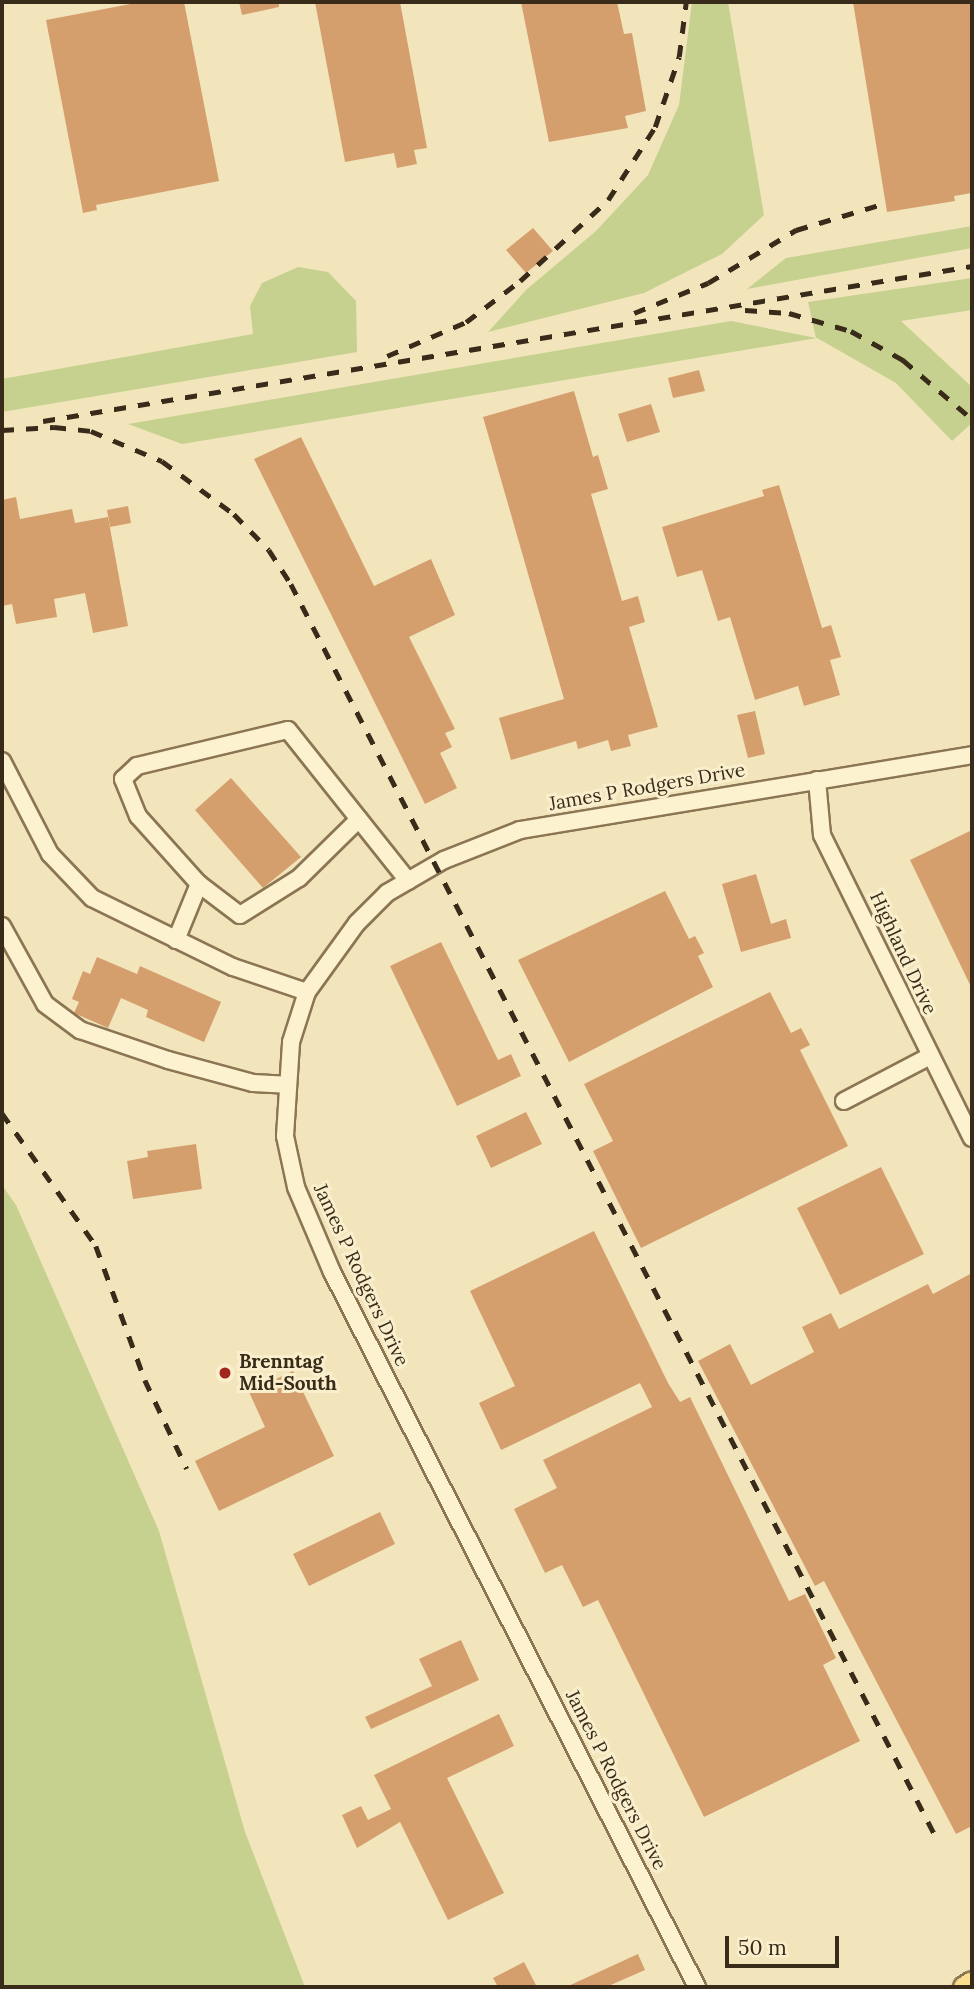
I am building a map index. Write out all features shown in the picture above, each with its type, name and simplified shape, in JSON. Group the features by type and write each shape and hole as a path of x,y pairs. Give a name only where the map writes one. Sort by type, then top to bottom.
{"main road":[{"path":"964,1987 972,1982"}],"street":[{"path":"359,819 299,878 240,915 199,884 138,816 122,779 137,766 288,730 359,819 408,881"},
{"name":"James P Rodgers Drive","path":"697,1987 332,1272 296,1186 285,1136 286,1085 291,1042 307,992 357,923 387,893 437,863 520,830 972,755"},
{"path":"2,761 30,820 66,875 92,898 233,967 307,992"},
{"name":"Highland Drive","path":"817,780 822,835 972,1138"},
{"path":"176,940 199,884"},
{"path":"4,932 45,1004 80,1030 168,1060 253,1083 286,1085"},
{"path":"844,1101 930,1056"}],"green space":[{"path":"692,2 728,2 764,215 722,254 644,293 488,332 526,290 596,231 648,175 679,105"},
{"path":"972,226 972,248 747,289 786,258"},
{"path":"298,267 328,272 356,301 357,352 2,412 2,379 253,334 250,306 262,283"},
{"path":"972,278 972,310 901,321 972,387 972,423 952,441 896,383 817,338 182,444 128,424 731,321 816,338 808,302"},
{"path":"2,1185 16,1205 159,1531 245,1832 305,1987 2,1987"}],"building":[{"path":"141,2 184,2 219,181 96,205 97,210 83,213 46,20"},
{"path":"239,2 279,2 279,7 242,15"},
{"path":"315,2 400,2 427,148 414,150 417,164 397,168 394,153 345,162"},
{"path":"521,2 617,2 624,34 632,33 646,111 625,116 628,128 549,142"},
{"path":"853,2 972,2 972,193 954,196 955,201 887,212"},
{"path":"533,228 553,251 526,273 506,250"},
{"path":"699,370 705,391 673,398 668,378"},
{"path":"574,391 593,457 598,455 608,489 591,494 622,601 638,596 645,622 629,627 658,727 628,735 631,746 611,751 608,740 578,749 576,741 511,760 499,718 564,699 483,417"},
{"path":"651,404 660,432 627,442 618,414"},
{"path":"301,437 374,586 431,559 455,615 409,637 455,729 445,733 452,747 440,753 457,788 425,804 254,459"},
{"path":"779,485 822,628 831,625 841,657 830,660 840,695 804,706 798,686 755,700 730,617 718,621 702,570 677,577 662,527 764,496 762,490"},
{"path":"16,497 20,519 72,509 75,523 108,517 128,626 93,633 85,593 54,599 57,617 16,624 12,604 2,606 2,500"},
{"path":"128,506 131,523 110,527 107,510"},
{"path":"755,711 765,754 748,758 737,715"},
{"path":"231,778 301,857 263,888 195,810"},
{"path":"972,830 972,989 910,860"},
{"path":"756,874 771,924 786,919 791,938 741,952 722,884"},
{"path":"665,891 689,939 695,936 704,953 698,956 713,987 569,1062 518,960"},
{"path":"441,942 498,1060 511,1054 521,1076 457,1106 390,966"},
{"path":"97,957 137,974 140,966 221,1002 204,1042 146,1017 148,1010 121,998 108,1028 74,1013 79,1002 72,999 83,971 90,974"},
{"path":"770,992 791,1033 801,1028 810,1045 800,1050 848,1146 641,1248 593,1151 613,1141 584,1084"},
{"path":"526,1112 542,1144 491,1168 476,1136"},
{"path":"196,1144 202,1189 133,1199 127,1161 148,1157 147,1151"},
{"path":"881,1167 924,1254 840,1295 797,1208"},
{"path":"594,1231 668,1383 680,1402 690,1397 789,1601 805,1594 836,1658 823,1665 860,1741 704,1817 598,1600 583,1607 562,1565 545,1573 514,1509 557,1488 543,1460 652,1407 640,1383 501,1450 479,1403 515,1386 470,1291"},
{"path":"972,1273 972,1826 956,1834 824,1581 815,1586 698,1361 730,1344 751,1385 814,1352 802,1327 831,1313 839,1329 928,1284 933,1294"},
{"path":"293,1371 334,1456 219,1511 195,1461 265,1427 249,1392"},
{"path":"380,1512 395,1544 309,1586 293,1554"},
{"path":"461,1640 479,1680 371,1729 365,1717 432,1686 419,1659"},
{"path":"499,1714 514,1746 447,1778 504,1893 448,1920 400,1822 357,1848 342,1815 361,1806 368,1820 391,1809 374,1775"},
{"path":"638,1954 645,1970 606,1987 566,1987"},
{"path":"524,1962 537,1987 498,1987 493,1978"}],"railway":[{"path":"387,356 466,322 520,281 608,200 655,127 679,57 686,2"},
{"path":"634,313 708,283 796,230 886,203"},
{"path":"43,421 972,266"},
{"path":"745,310 789,313 851,331 903,360 972,419"},
{"path":"2,430 54,427 91,431 162,461 234,514 269,550 291,584 937,1839"},
{"path":"2,1113 96,1246 145,1380 187,1469"}],"place":[{"name":"Brenntag Mid-South","path":"225,1373"}]}
